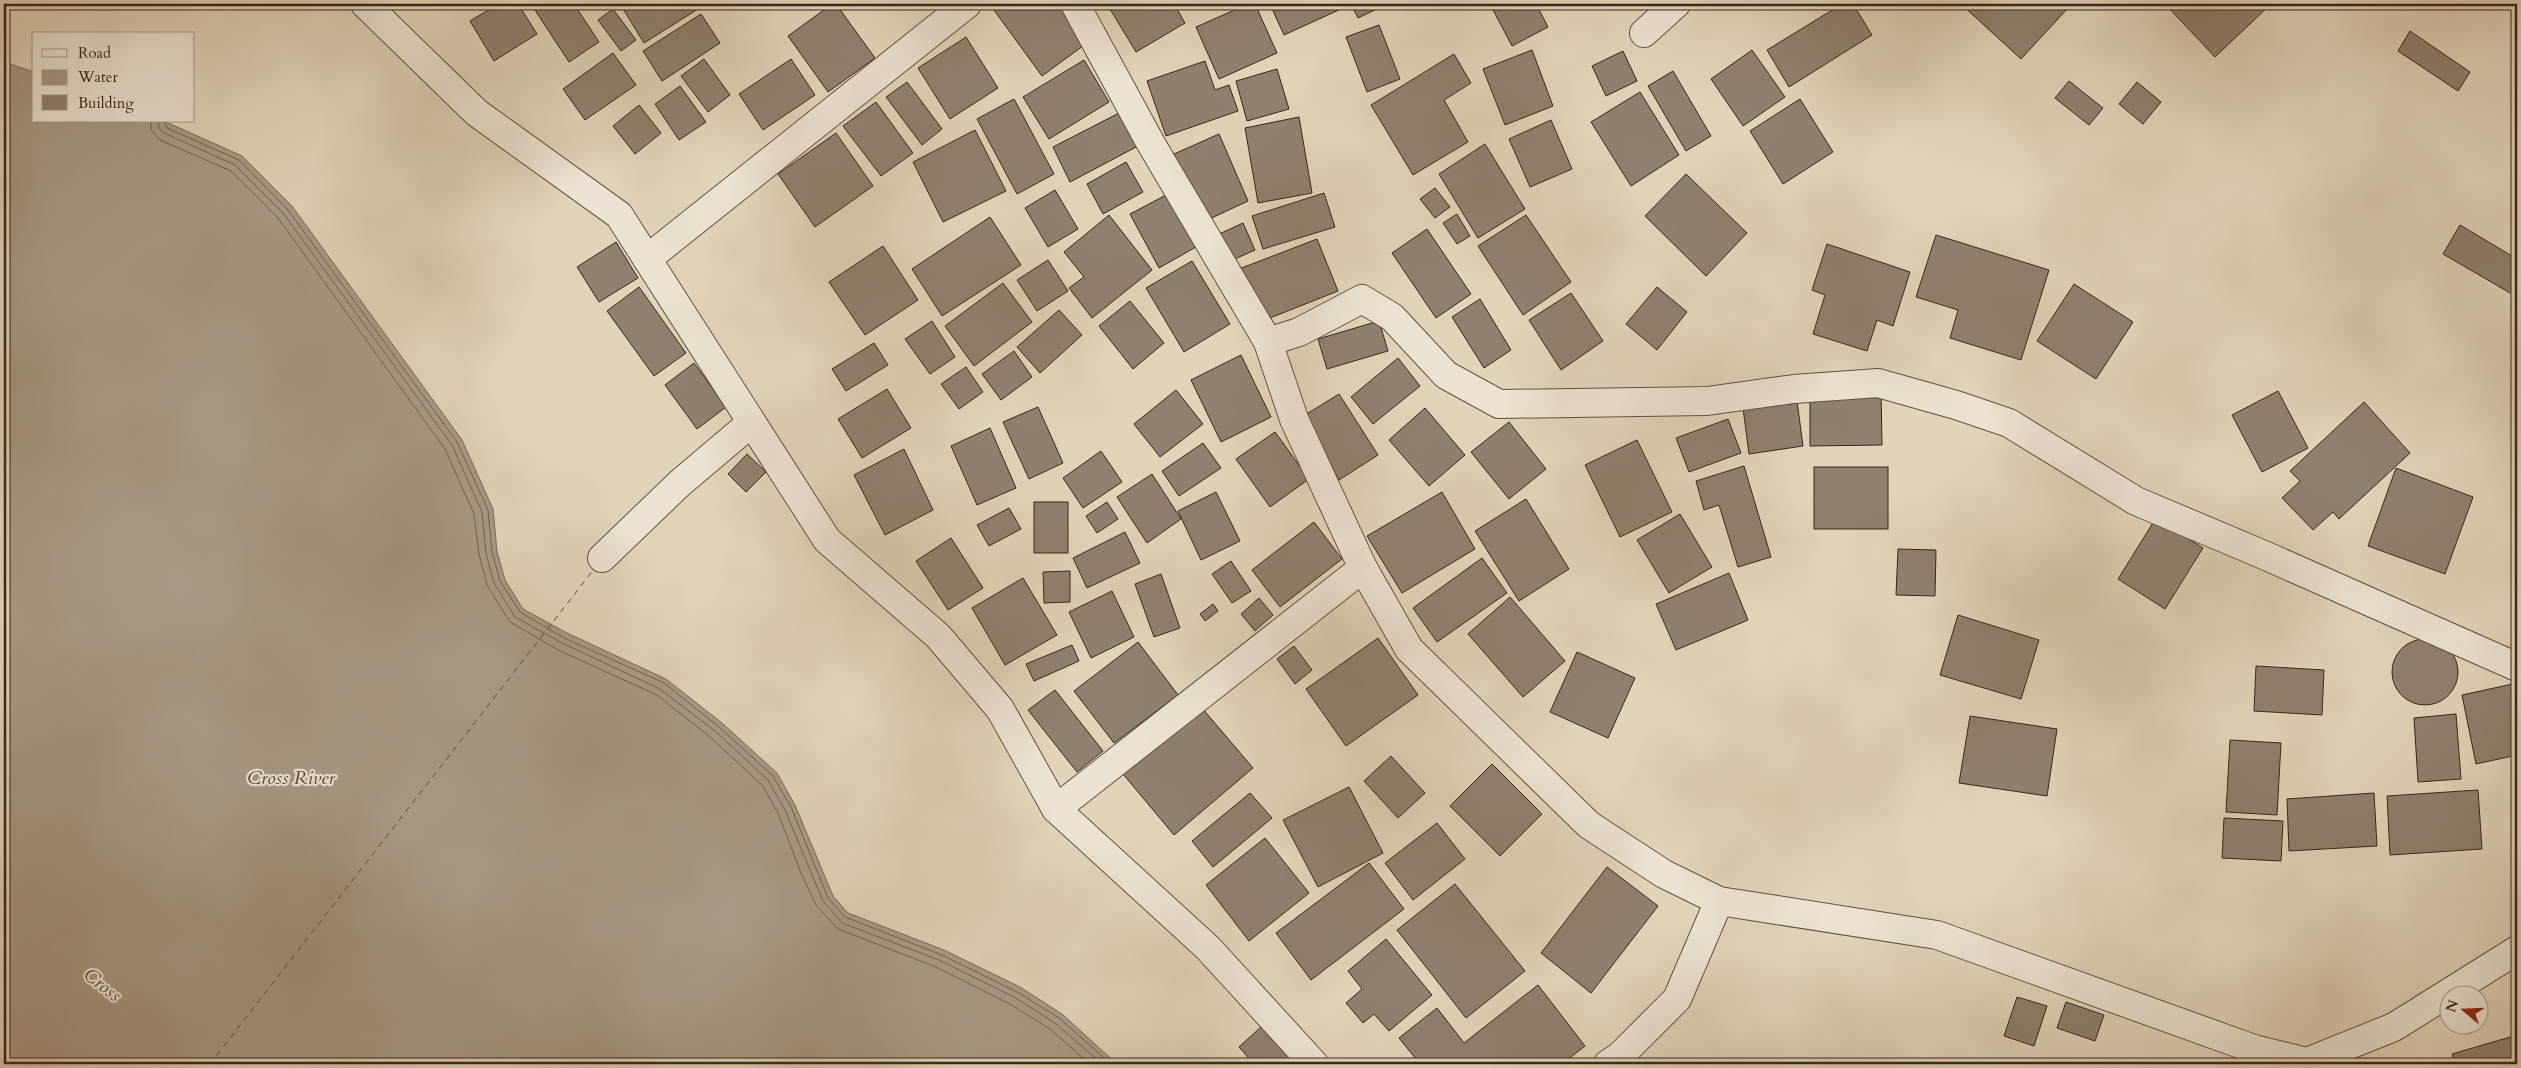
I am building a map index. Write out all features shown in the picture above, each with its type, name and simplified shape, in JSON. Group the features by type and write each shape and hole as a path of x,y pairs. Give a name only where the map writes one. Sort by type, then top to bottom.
{"street":[{"path":"365,4 477,113 619,215 827,540 938,636 1000,709 1056,809 1208,948 1314,1064"},
{"path":"647,259 967,4"},
{"path":"1075,4 1150,142 1268,342 1294,419 1363,568 1409,649 1589,825 1664,874 1719,901 1937,935 2254,1048 2307,1062 2394,1027 2517,950"},
{"path":"1644,33 1676,4"},
{"path":"1268,342 1299,332 1362,299 1392,317 1446,375 1500,404 1707,401 1794,389 1878,383 1956,404 2009,423 2136,501 2264,555 2517,667"},
{"path":"602,558 680,483 751,424"},
{"path":"1056,809 1363,568"},
{"path":"1608,1064 1620,1056 1677,999 1719,901"}],"water":[{"name":"Cross River","path":"4,62 32,71 32,122 166,122 242,156 292,206 462,440 493,509 497,551 505,580 523,609 567,633 666,679 722,723 777,773 795,805 833,896 848,913 944,950 1020,987 1062,1014 1117,1064 4,1064"}],"building":[{"path":"498,4 518,4 537,34 494,61 470,21"},
{"path":"531,4 574,4 599,42 569,62"},
{"path":"620,4 706,4 644,43"},
{"path":"832,4 836,4 875,58 828,92 788,36"},
{"path":"995,4 1058,4 1087,43 1042,76 991,6"},
{"path":"1107,4 1174,4 1185,23 1136,52"},
{"path":"1248,4 1255,4 1277,53 1219,79 1196,27"},
{"path":"1270,4 1339,4 1341,9 1284,35"},
{"path":"1351,4 1387,4 1358,18"},
{"path":"1490,4 1536,4 1548,27 1512,46"},
{"path":"1842,4 1853,4 1872,35 1789,87 1767,50"},
{"path":"1961,4 2061,4 2067,9 2021,59"},
{"path":"2165,4 2271,4 2215,57"},
{"path":"613,9 636,40 621,51 598,20"},
{"path":"701,14 720,43 662,81 643,51"},
{"path":"1379,25 1400,79 1367,92 1346,37"},
{"path":"2410,31 2470,72 2458,91 2398,51"},
{"path":"966,37 998,88 950,119 918,68"},
{"path":"1532,50 1553,106 1505,125 1483,69"},
{"path":"1752,50 1785,97 1743,126 1711,79"},
{"path":"1623,51 1637,81 1606,96 1592,66"},
{"path":"613,53 636,85 585,120 563,89"},
{"path":"1454,54 1471,83 1444,100 1468,142 1413,175 1371,105"},
{"path":"704,59 730,95 708,112 681,76"},
{"path":"791,59 815,95 763,130 739,94"},
{"path":"1084,60 1109,102 1049,139 1023,97"},
{"path":"1205,61 1215,90 1229,85 1238,111 1166,136 1147,81"},
{"path":"1277,69 1289,109 1247,121 1236,81"},
{"path":"1673,71 1711,136 1686,151 1648,86"},
{"path":"2069,81 2103,108 2089,125 2055,98"},
{"path":"907,82 942,129 922,145 886,97"},
{"path":"2137,82 2161,102 2143,124 2119,104"},
{"path":"680,86 706,122 679,140 655,104"},
{"path":"1640,92 1679,155 1631,186 1591,122"},
{"path":"1014,99 1054,174 1017,194 977,119"},
{"path":"1800,99 1833,152 1783,184 1750,131"},
{"path":"876,102 913,153 881,176 843,126"},
{"path":"639,105 661,133 635,154 613,126"},
{"path":"1121,112 1138,146 1070,182 1053,147"},
{"path":"1299,117 1312,193 1258,203 1245,128"},
{"path":"1551,120 1572,169 1530,187 1509,139"},
{"path":"975,130 1006,191 943,222 913,162"},
{"path":"836,133 873,186 815,227 778,174"},
{"path":"1219,134 1248,201 1203,222 1174,154"},
{"path":"1485,144 1525,209 1478,238 1439,174"},
{"path":"1126,162 1143,192 1103,214 1087,184"},
{"path":"1686,174 1747,233 1706,276 1645,216"},
{"path":"1435,188 1450,207 1435,218 1420,199"},
{"path":"1055,190 1078,229 1048,247 1025,208"},
{"path":"1324,193 1335,227 1263,249 1252,216"},
{"path":"1168,194 1196,247 1159,268 1130,214"},
{"path":"1457,214 1470,236 1457,244 1443,223"},
{"path":"1109,215 1152,270 1092,318 1069,288 1084,277 1064,252"},
{"path":"1526,215 1571,282 1523,315 1478,246"},
{"path":"990,217 1021,265 942,316 912,269"},
{"path":"1243,223 1255,250 1228,262 1217,235"},
{"path":"2460,225 2517,259 2517,297 2443,254"},
{"path":"1427,229 1471,294 1436,318 1392,253"},
{"path":"1936,235 2049,270 2021,360 1950,338 1958,310 1916,297"},
{"path":"1317,239 1338,291 1260,322 1239,269"},
{"path":"616,242 638,278 599,302 577,267"},
{"path":"1827,244 1910,272 1893,326 1877,320 1867,351 1813,334 1825,295 1812,290"},
{"path":"883,246 918,300 865,335 829,282"},
{"path":"1048,260 1068,291 1037,311 1017,280"},
{"path":"1192,261 1230,324 1184,352 1146,288"},
{"path":"1003,283 1032,322 974,366 945,326"},
{"path":"2074,284 2133,322 2096,379 2037,341"},
{"path":"639,287 686,353 654,376 607,311"},
{"path":"1657,287 1687,312 1657,350 1626,324"},
{"path":"1571,293 1603,341 1561,370 1529,320"},
{"path":"1480,299 1511,350 1484,368 1452,317"},
{"path":"1130,301 1164,343 1133,369 1099,326"},
{"path":"1059,310 1082,335 1040,373 1017,347"},
{"path":"932,321 955,357 930,374 905,339"},
{"path":"1379,321 1388,351 1327,369 1318,339"},
{"path":"874,343 888,365 846,391 832,369"},
{"path":"1014,351 1032,377 1001,400 982,374"},
{"path":"1241,355 1271,417 1221,442 1191,380"},
{"path":"1398,358 1420,386 1373,424 1351,397"},
{"path":"694,363 726,407 697,429 665,385"},
{"path":"966,367 983,392 959,409 941,384"},
{"path":"887,389 911,428 862,458 838,419"},
{"path":"1176,390 1203,424 1160,457 1134,424"},
{"path":"1881,391 1882,445 1810,446 1810,392"},
{"path":"2278,391 2308,448 2262,472 2232,415"},
{"path":"1339,394 1378,455 1339,480 1300,418"},
{"path":"1797,401 1803,446 1749,454 1743,408"},
{"path":"2364,402 2410,453 2339,519 2333,512 2313,530 2282,498 2300,481 2290,471"},
{"path":"1038,407 1063,463 1029,479 1003,422"},
{"path":"1425,408 1465,455 1429,486 1389,440"},
{"path":"1728,419 1741,453 1689,472 1676,438"},
{"path":"1509,422 1546,469 1509,499 1471,452"},
{"path":"990,428 1016,488 977,505 951,446"},
{"path":"1275,432 1309,479 1270,507 1236,459"},
{"path":"1637,440 1672,512 1620,537 1585,465"},
{"path":"1203,443 1221,468 1179,496 1162,471"},
{"path":"904,449 933,510 885,535 854,475"},
{"path":"1101,451 1122,482 1083,508 1063,478"},
{"path":"747,454 766,472 746,492 728,474"},
{"path":"1744,466 1771,557 1738,567 1719,505 1704,510 1696,481"},
{"path":"1814,467 1888,467 1888,529 1814,529"},
{"path":"2396,468 2473,497 2445,574 2368,546"},
{"path":"1152,474 1181,519 1147,543 1117,497"},
{"path":"1216,492 1240,541 1201,560 1178,511"},
{"path":"1442,492 1475,549 1402,593 1367,536"},
{"path":"1526,499 1569,569 1519,601 1475,531"},
{"path":"1034,502 1068,502 1068,553 1034,553"},
{"path":"1107,502 1118,519 1097,533 1086,516"},
{"path":"1009,508 1021,529 989,546 977,525"},
{"path":"1680,514 1712,567 1669,593 1637,540"},
{"path":"2156,518 2203,548 2165,609 2118,579"},
{"path":"1314,522 1342,559 1280,607 1252,570"},
{"path":"1125,532 1140,563 1087,588 1073,558"},
{"path":"951,538 983,588 948,610 916,561"},
{"path":"1898,549 1936,550 1935,596 1896,595"},
{"path":"1482,558 1507,593 1437,642 1413,608"},
{"path":"1231,561 1251,591 1232,603 1212,574"},
{"path":"1070,571 1070,602 1044,603 1043,572"},
{"path":"1729,573 1748,620 1676,650 1656,604"},
{"path":"1161,574 1180,628 1154,637 1135,584"},
{"path":"1023,578 1057,635 1005,665 972,608"},
{"path":"1112,591 1134,637 1091,658 1069,612"},
{"path":"1510,597 1565,661 1523,697 1468,634"},
{"path":"1259,598 1273,615 1255,631 1241,614"},
{"path":"1213,604 1218,611 1205,621 1200,614"},
{"path":"1958,615 2039,640 2021,699 1940,675"},
{"path":"1378,638 1418,695 1346,746 1306,689"},
{"path":"2425,639 2437,642 2448,649 2455,660 2458,672 2455,684 2448,695 2437,702 2425,705 2413,702 2402,695 2395,684 2392,672 2395,660 2402,649 2413,642"},
{"path":"1138,642 1178,695 1114,743 1074,691"},
{"path":"1072,645 1079,661 1034,681 1026,664"},
{"path":"1294,646 1312,670 1295,684 1277,659"},
{"path":"1577,652 1635,678 1608,738 1550,712"},
{"path":"2256,666 2324,670 2322,715 2254,711"},
{"path":"2517,683 2517,755 2476,764 2462,695"},
{"path":"1055,690 1103,751 1077,772 1028,710"},
{"path":"1202,708 1253,768 1174,835 1123,774"},
{"path":"2456,714 2461,779 2418,782 2414,718"},
{"path":"1970,716 2057,729 2047,796 1959,783"},
{"path":"2230,740 2281,743 2277,815 2226,812"},
{"path":"1391,756 1425,793 1398,818 1364,781"},
{"path":"1492,764 1542,814 1500,856 1450,806"},
{"path":"1349,787 1383,853 1318,887 1283,820"},
{"path":"2478,790 2482,849 2390,855 2387,796"},
{"path":"1250,793 1272,818 1213,867 1192,841"},
{"path":"2374,793 2377,846 2289,851 2287,799"},
{"path":"2224,818 2283,821 2281,861 2222,858"},
{"path":"1437,823 1465,859 1413,900 1385,863"},
{"path":"1265,838 1309,893 1249,941 1206,885"},
{"path":"1369,863 1404,909 1311,980 1276,933"},
{"path":"1607,867 1658,906 1591,993 1541,953"},
{"path":"1455,884 1525,971 1466,1018 1397,930"},
{"path":"1386,939 1432,995 1389,1031 1374,1014 1363,1023 1346,1003 1362,989 1348,971"},
{"path":"1538,985 1585,1046 1562,1064 1420,1064 1399,1038 1437,1008 1464,1043"},
{"path":"2017,997 2047,1006 2034,1046 2004,1036"},
{"path":"2066,1002 2104,1015 2095,1041 2057,1028"},
{"path":"1262,1026 1298,1064 1254,1064 1239,1047"},
{"path":"2517,1035 2517,1064 2455,1064 2452,1054"}],"ferry route":[{"path":"210,1064 594,569"}],"water label":[{"name":"Cross","path":"103,984"}]}
